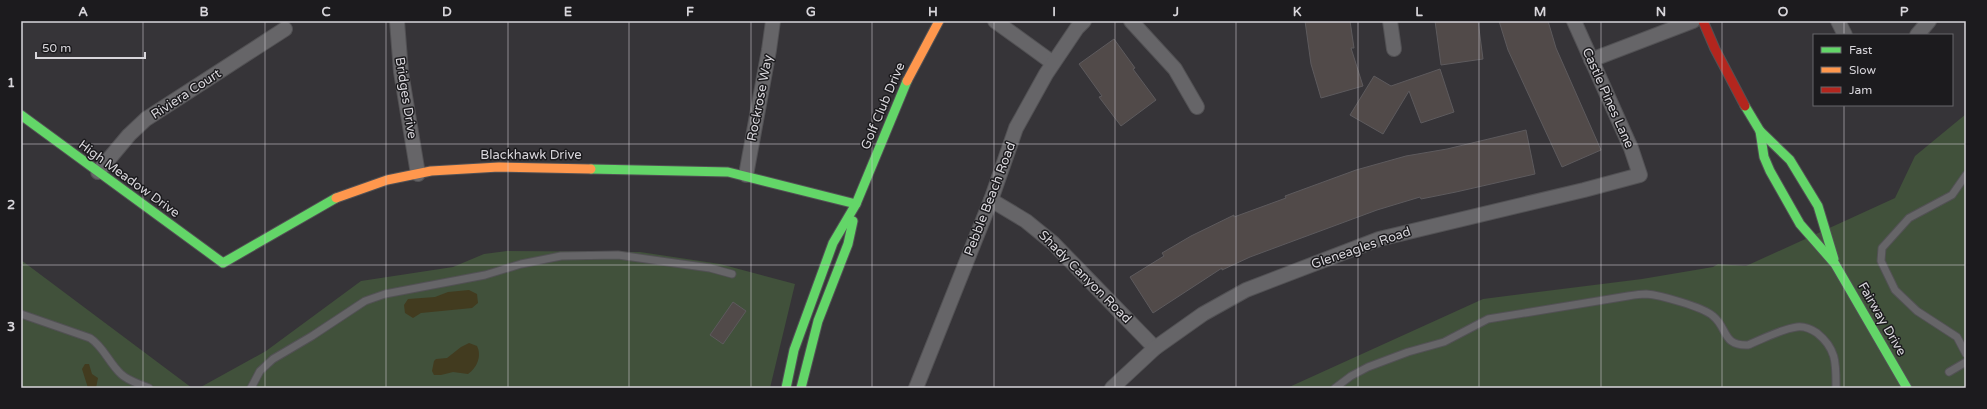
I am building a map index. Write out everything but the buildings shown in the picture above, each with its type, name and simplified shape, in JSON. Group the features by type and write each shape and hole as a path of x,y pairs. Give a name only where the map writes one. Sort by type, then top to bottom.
{"street":[{"name":"Bridges Drive","path":"397,21 400,72 418,174"},
{"name":"Rockrose Way","path":"746,175 773,21"},
{"name":"Golf Club Drive","path":"786,388 794,350 833,243 856,204 907,80 939,21"},
{"path":"995,21 1053,63"},
{"name":"Pebble Beach Road","path":"916,388 991,200 1016,128 1053,63 1077,28 1084,21"},
{"path":"1131,21 1175,69 1198,107"},
{"path":"1390,21 1394,49"},
{"name":"Castle Pines Lane","path":"1574,21 1631,148 1640,175"},
{"path":"1591,60 1693,21"},
{"name":"Fairway Drive","path":"1703,21 1738,96 1760,131 1790,160 1788,179 1800,224 1835,264 1906,388"},
{"path":"1838,21 1844,34"},
{"path":"1919,34 1929,21"},
{"name":"Riviera Court","path":"98,172 129,135 146,119 285,29"},
{"name":"High Meadow Drive","path":"21,116 223,263"},
{"name":"Fairway Drive","path":"1760,131 1764,157 1818,206 1835,264"},
{"name":"Blackhawk Drive","path":"223,263 335,198 387,180 431,171 499,166 728,172 746,175 856,204"},
{"name":"Gleneagles Road","path":"1112,388 1154,348 1203,314 1246,290 1379,239 1640,175"},
{"name":"Shady Canyon Road","path":"991,200 1026,220 1053,243 1154,348"},
{"name":"Golf Club Drive","path":"801,388 818,321 848,244 856,204"}],"lane":[{"path":"1966,175 1948,198 1910,218 1882,248 1880,253 1883,268 1894,290 1917,311 1957,337 1966,354"},
{"path":"251,388 260,371 273,358 312,336 365,301 385,294 485,276 521,264 561,256 618,255 710,268 732,274"},
{"path":"1335,388 1351,376 1374,365 1408,352 1444,342 1488,319 1646,294 1672,300 1708,312 1717,319 1724,333 1732,342 1741,345 1748,345 1797,327 1810,328 1824,339 1831,348 1834,357 1836,388"},
{"path":"21,314 90,338 97,344 120,374 149,388"},
{"path":"1949,372 1966,362"}],"green space":[{"path":"1966,114 1966,388 1287,388 1483,299 1642,279 1713,267 1718,264 1746,266 1895,198 1915,156"},
{"path":"507,251 640,252 720,264 795,284 770,388 199,388 266,351 361,281 453,267 484,254"},
{"path":"21,260 192,388 21,388"}],"sand":[{"path":"469,290 477,294 478,303 472,308 421,313 413,318 405,313 404,305 408,299 435,297 448,292"},
{"path":"469,343 477,346 479,358 474,368 468,374 453,372 434,375 432,371 434,361 436,359 447,358 461,347"},
{"path":"85,364 89,364 92,374 98,378 96,388 88,388 82,369"}],"traffic: fast":[{"path":"786,388 794,350 833,243 856,204 907,81"},
{"path":"1745,106 1760,131 1790,160 1818,206 1834,259"},
{"path":"21,115 223,263 336,198"},
{"path":"1760,131 1764,157 1770,171 1800,224 1835,264 1907,388"},
{"path":"591,169 728,172 856,204"},
{"path":"801,388 818,321 848,244 853,221"}],"traffic: slow":[{"path":"907,81 939,21"},
{"path":"336,198 387,180 431,171 499,167 591,169"}],"traffic: jam":[{"path":"1703,21 1715,49 1745,106"}]}
